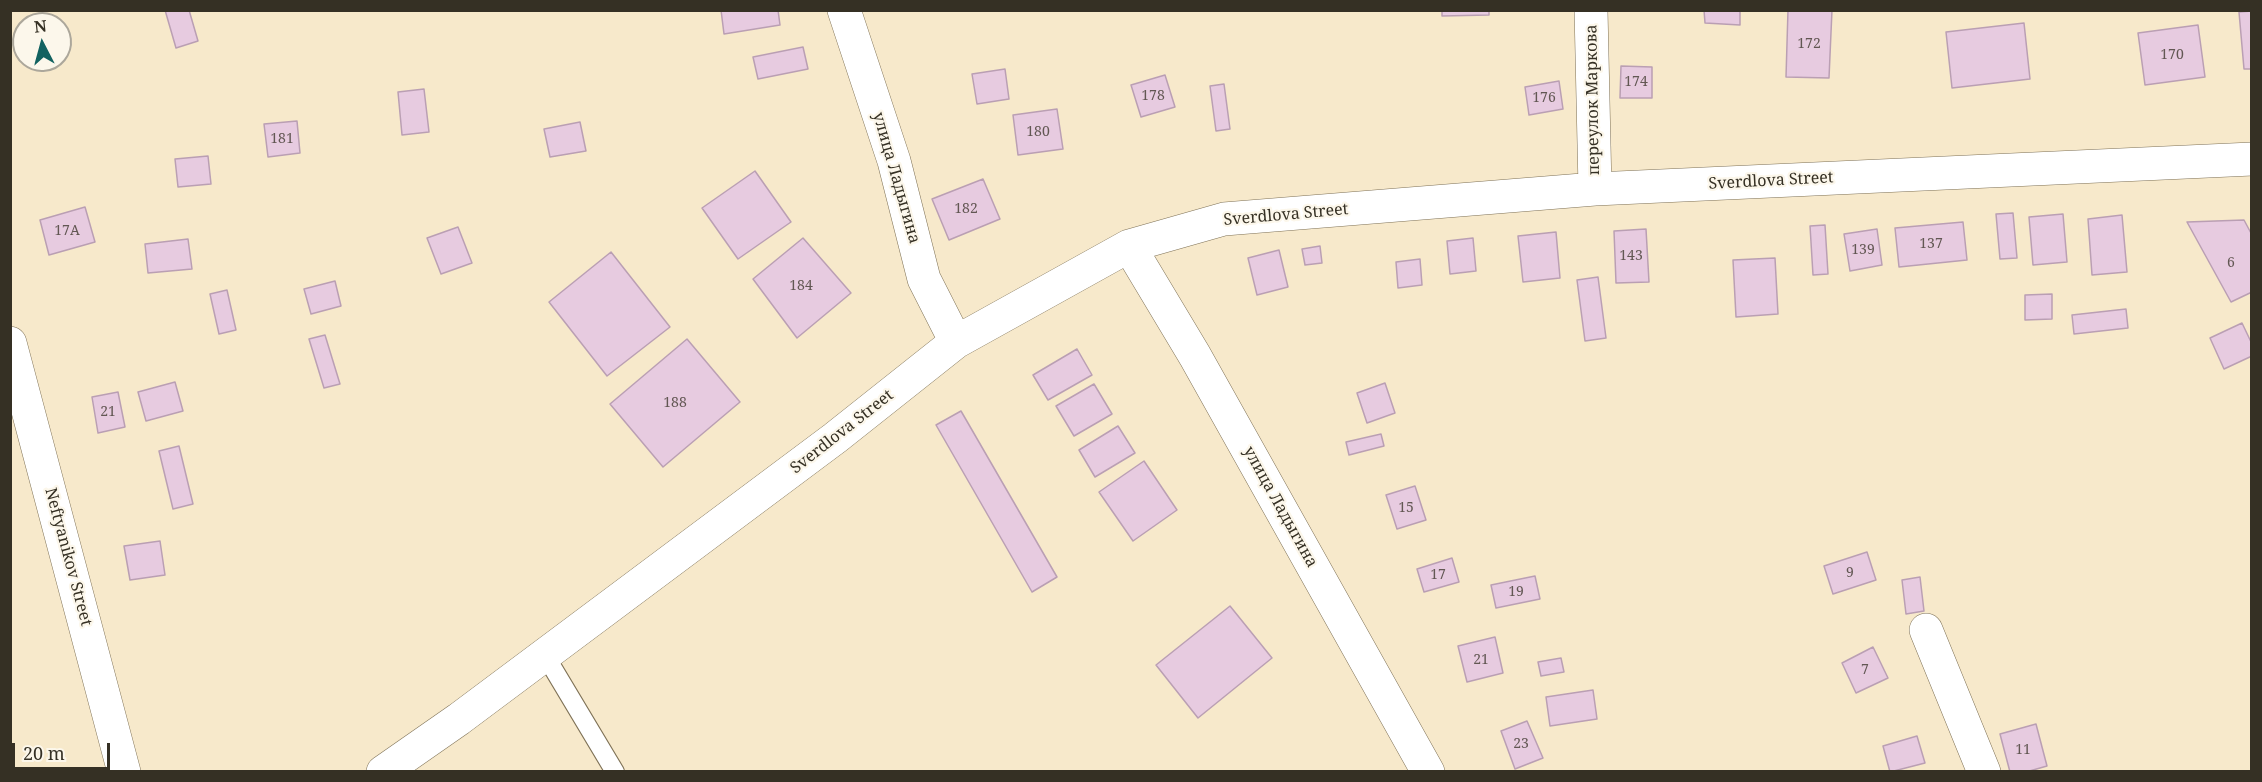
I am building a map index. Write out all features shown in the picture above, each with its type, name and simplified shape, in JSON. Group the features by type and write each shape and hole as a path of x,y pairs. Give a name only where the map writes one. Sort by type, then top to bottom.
{"street":[{"name":"улица Ладыгина","path":"844,10 894,161 924,279 956,342"},
{"name":"переулок Маркова","path":"1591,10 1594,189"},
{"name":"Sverdlova Street","path":"383,771 545,655 836,438 956,342 1128,246 1224,219 1594,189 2252,159"},
{"name":"улица Ладыгина","path":"1128,246 1195,356 1428,771"},
{"name":"Neftyanikov Street","path":"10,343 124,771"},
{"path":"1926,630 1984,771"}],"lane":[{"path":"545,655 615,771"}],"building":[{"path":"165,10 189,10 198,41 176,48"},
{"path":"721,10 778,10 780,25 724,34"},
{"path":"1442,10 1489,10 1489,15 1442,16"},
{"path":"1704,10 1740,10 1740,25 1705,23"},
{"path":"1788,10 1832,10 1829,78 1786,77"},
{"path":"2252,11 2252,69 2244,69 2239,12"},
{"path":"2024,23 2030,79 1952,88 1946,32"},
{"path":"2198,25 2205,77 2145,85 2138,33"},
{"path":"803,47 808,69 758,79 753,57"},
{"path":"1621,66 1652,67 1652,98 1620,98"},
{"path":"1005,69 1009,99 977,104 972,74"},
{"path":"1165,75 1175,107 1141,117 1131,85"},
{"path":"1559,81 1563,109 1529,115 1525,87"},
{"path":"1224,84 1230,129 1216,131 1210,86"},
{"path":"424,89 429,132 402,135 398,92"},
{"path":"1057,109 1063,149 1018,155 1013,115"},
{"path":"297,121 300,153 268,157 264,124"},
{"path":"580,122 586,151 550,157 544,129"},
{"path":"208,156 211,184 178,187 175,159"},
{"path":"755,171 791,222 738,259 702,208"},
{"path":"983,179 1000,219 949,240 932,199"},
{"path":"85,207 95,242 49,255 40,220"},
{"path":"2013,213 2017,258 2000,259 1996,214"},
{"path":"2063,214 2067,262 2033,265 2029,217"},
{"path":"2122,215 2127,272 2092,275 2088,219"},
{"path":"2244,220 2252,235 2252,292 2231,302 2187,222"},
{"path":"1963,222 1967,260 1899,267 1895,228"},
{"path":"1825,225 1828,274 1813,275 1810,226"},
{"path":"458,227 472,263 441,274 427,238"},
{"path":"1646,229 1649,282 1616,283 1614,231"},
{"path":"1877,229 1882,265 1850,271 1844,234"},
{"path":"1556,232 1560,278 1523,282 1518,236"},
{"path":"803,238 851,293 797,338 753,279"},
{"path":"1473,238 1476,271 1450,274 1447,241"},
{"path":"188,239 192,269 148,273 145,244"},
{"path":"1320,246 1322,263 1305,265 1302,249"},
{"path":"1279,250 1288,287 1257,295 1248,258"},
{"path":"611,252 670,327 607,376 549,302"},
{"path":"1775,258 1778,314 1736,317 1733,260"},
{"path":"1420,259 1422,285 1398,288 1396,262"},
{"path":"1598,277 1606,338 1585,341 1577,280"},
{"path":"335,281 341,306 311,314 304,289"},
{"path":"227,290 236,330 219,334 210,294"},
{"path":"2052,294 2052,319 2025,320 2025,295"},
{"path":"2126,309 2128,328 2074,334 2072,315"},
{"path":"2242,323 2252,344 2252,356 2224,369 2210,338"},
{"path":"325,335 340,384 324,388 309,339"},
{"path":"687,339 740,402 663,467 610,404"},
{"path":"1077,349 1092,375 1048,400 1033,375"},
{"path":"175,382 183,411 146,421 138,392"},
{"path":"1385,383 1395,413 1367,423 1357,393"},
{"path":"1094,384 1112,414 1074,436 1056,406"},
{"path":"118,392 125,427 98,433 92,397"},
{"path":"961,411 1057,577 1032,592 936,425"},
{"path":"1118,426 1135,453 1095,477 1079,450"},
{"path":"1381,434 1384,446 1349,455 1346,442"},
{"path":"179,446 193,504 173,509 159,451"},
{"path":"1144,461 1177,510 1133,541 1099,492"},
{"path":"1415,486 1426,520 1397,529 1386,495"},
{"path":"160,541 165,575 130,580 124,546"},
{"path":"1867,552 1876,580 1833,594 1824,566"},
{"path":"1452,558 1459,582 1424,592 1417,569"},
{"path":"1535,576 1540,599 1496,608 1491,585"},
{"path":"1920,577 1924,611 1906,614 1902,580"},
{"path":"1230,606 1272,658 1198,718 1156,665"},
{"path":"1495,637 1503,673 1467,682 1458,646"},
{"path":"1873,647 1888,678 1856,693 1842,663"},
{"path":"1561,658 1564,672 1541,676 1538,662"},
{"path":"1593,690 1597,719 1550,726 1546,697"},
{"path":"1527,721 1543,758 1515,769 1501,731"},
{"path":"2036,724 2047,766 2026,772 2010,772 2000,734"},
{"path":"1917,736 1925,763 1890,772 1883,746"}]}
